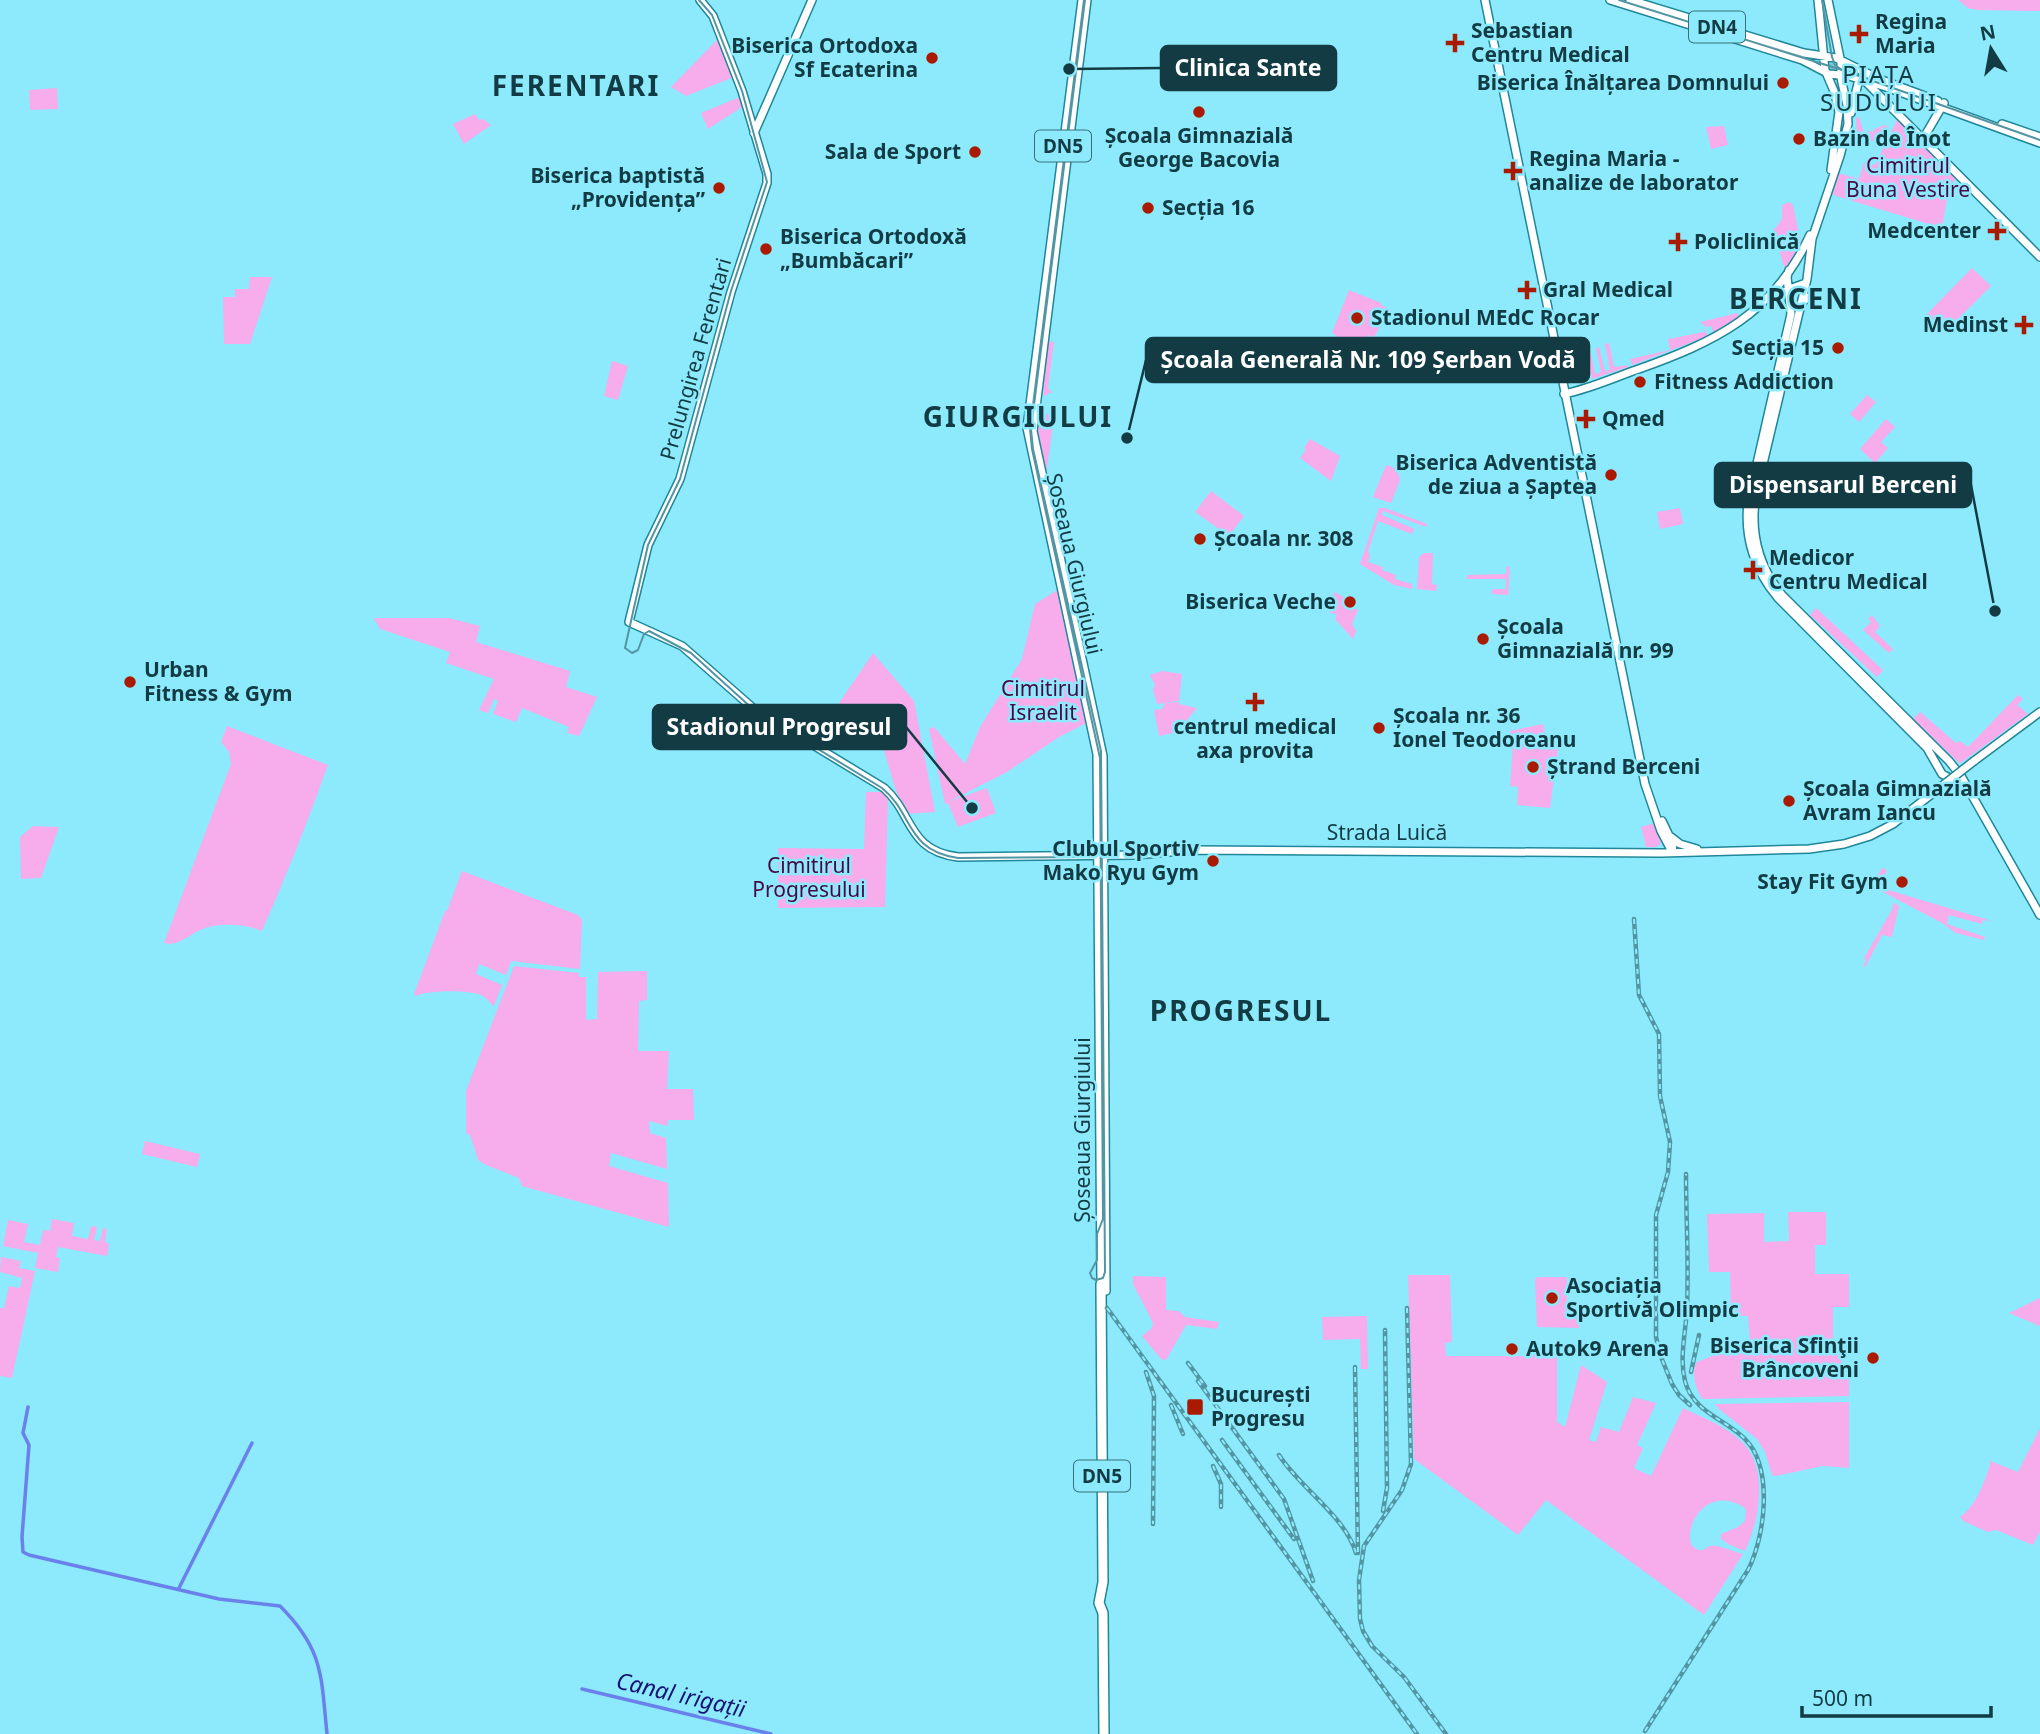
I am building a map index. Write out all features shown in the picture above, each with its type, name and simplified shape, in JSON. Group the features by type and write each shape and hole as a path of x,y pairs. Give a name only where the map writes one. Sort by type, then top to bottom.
{"highway":[{"name":"Șoseaua Giurgiului","path":"1104,1288 1105,1734"}],"main road":[{"name":"Prelungirea Ferentari","path":"700,0 713,18 749,113 767,174 767,184 732,292 680,479 648,545 633,621 680,645 754,709 881,786 895,799 916,836 946,855"},
{"path":"754,134 812,0"},
{"name":"Șoseaua Giurgiului","path":"1082,0 1027,428 1097,750 1101,856"},
{"name":"Șoseaua Giurgiului","path":"1087,0 1033,430 1103,752 1101,856 1104,1288"},
{"path":"1487,0 1643,765 1664,833 1661,853"},
{"name":"DN4","path":"1610,0 1795,57 1826,73 1861,80 2040,137"},
{"name":"DN4","path":"1630,0 1804,54 1831,52 1856,68 2040,143"},
{"path":"1818,0 1831,52"},
{"path":"1804,54 1820,51 1818,0"},
{"path":"1827,0 1831,52 1826,73 1838,110 1834,158"},
{"path":"1821,33 1831,52 1840,60 1848,124"},
{"path":"1831,52 1843,56 1856,68"},
{"path":"1769,296 1796,289 1806,283 1812,239 1861,80 1924,137 2040,257"},
{"path":"1566,393 1702,345 1736,325 1769,296 1790,269 1812,230 1822,201 1842,120 1838,85 1845,120 1834,170"},
{"path":"1924,137 1944,106"},
{"path":"749,113 763,111"},
{"path":"1998,212 2040,250"},
{"path":"1790,269 1799,266 1808,272"},
{"path":"1790,269 1801,303 1747,510 1752,554 1772,592 1949,761 1958,779 1970,792 2040,915"},
{"path":"1771,416 1796,289"},
{"path":"1769,296 1783,295 1792,303"},
{"path":"1801,303 1809,297 1818,297"},
{"path":"1846,663 1921,741 1942,775 1958,779"},
{"path":"1664,833 1680,844 1717,852 1809,849 1862,840 1893,824 2040,712"},
{"path":"1941,752 1934,753 1935,761 1943,767 1948,765 1949,761"},
{"path":"1664,833 1674,845 1672,852"},
{"name":"Strada Luică","path":"946,855 1101,856 1193,850 1717,852"}],"green space":[{"path":"1958,0 2040,0 2040,11 1978,10 1968,8"},
{"path":"718,39 734,77 686,96 671,87"},
{"path":"57,88 58,109 30,110 29,90"},
{"path":"740,97 742,107 708,129 701,113"},
{"path":"475,114 479,120 483,119 491,125 464,144 453,124"},
{"path":"1859,117 1864,133 1873,133 1873,130 1884,125 1888,127 1879,138 1879,143 1857,136 1856,118"},
{"name":"Cimitirul Buna Vestire","path":"1898,118 1956,177 1948,193 1942,228 1833,195 1838,173 1859,179 1864,162 1875,165"},
{"path":"1724,126 1728,145 1711,149 1706,127"},
{"path":"1790,202 1793,205 1801,243 1786,268 1774,230 1782,219 1782,205"},
{"path":"1972,268 1991,286 1942,335 1926,315"},
{"path":"250,277 272,277 250,344 224,344 223,297 235,297 235,289 249,289"},
{"name":"Stadionul MEdC Rocar","path":"1349,290 1393,311 1391,315 1379,309 1374,322 1381,311 1387,315 1374,337 1368,335 1364,346 1357,343 1356,346 1336,338 1332,333"},
{"path":"1738,313 1739,317 1714,333 1711,326 1706,327 1700,322"},
{"path":"1703,327 1708,336 1632,365 1630,359 1670,350 1668,339 1704,332"},
{"path":"1047,341 1054,342 1048,388 1052,392 1044,396 1043,383"},
{"path":"1609,343 1614,367 1628,367 1592,379 1586,350 1590,349 1595,374 1601,372 1596,348 1599,347 1605,371 1610,370 1605,344"},
{"path":"612,361 628,366 618,400 604,396"},
{"path":"1867,395 1876,402 1859,422 1850,414"},
{"path":"1041,411 1054,418 1046,475 1037,432"},
{"path":"1886,419 1895,427 1881,442 1888,448 1875,463 1860,449"},
{"path":"1310,439 1340,456 1331,481 1300,458"},
{"path":"1386,465 1397,469 1400,480 1391,503 1373,497"},
{"path":"1211,491 1244,516 1229,536 1195,512"},
{"path":"1379,508 1427,524 1426,527 1383,511 1382,515 1424,533 1414,529 1412,534 1378,521 1368,551 1368,562 1396,575 1395,579 1412,584 1412,589 1394,585 1360,564"},
{"path":"1680,508 1683,524 1660,529 1657,512"},
{"path":"1424,553 1433,553 1432,584 1437,585 1436,591 1417,589 1419,557"},
{"path":"1507,566 1510,567 1508,595 1492,594 1492,589 1506,589 1506,579 1467,579 1467,575 1506,574"},
{"name":"Cimitirul Israelit","path":"1059,589 1088,722 1059,737 1007,772 950,801 987,788 996,813 958,827 948,803 945,804 929,729 934,727 965,764 980,727 1022,659 1035,604"},
{"path":"1334,592 1344,597 1341,605 1347,604 1358,610 1352,624 1356,631 1353,639 1335,619 1337,615 1327,611"},
{"path":"1816,608 1883,670 1877,677 1810,615"},
{"path":"1872,615 1880,626 1875,632 1893,649 1889,653 1863,630 1871,622 1868,619"},
{"path":"374,618 449,618 480,626 476,642 570,671 566,687 597,697 579,736 567,733 569,727 522,708 516,722 493,714 498,701 494,699 488,713 479,710 494,679 446,663 450,652 380,629"},
{"path":"873,653 914,701 935,812 906,814 881,740 861,739 829,718"},
{"path":"1162,671 1182,674 1179,701 1157,704 1153,690 1155,685 1150,675"},
{"path":"2018,695 2023,699 2017,705 2028,714 1959,763 1913,719 1920,712 1956,743 1960,741 1968,747"},
{"path":"1179,702 1197,708 1177,732 1159,736 1154,710 1162,709 1165,703"},
{"name":"Ștrand Berceni","path":"1543,724 1548,748 1558,748 1550,808 1517,805 1518,787 1510,786 1513,743 1510,743 1510,731"},
{"path":"227,726 328,765 262,931 240,925 223,925 200,930 178,942 164,943 231,764 229,752 221,742"},
{"name":"Cimitirul Progresului","path":"866,792 883,792 888,797 885,907 778,908 778,848 864,849"},
{"path":"1655,823 1661,844 1646,847 1641,827"},
{"path":"33,826 59,827 41,878 21,879 20,837"},
{"path":"1882,868 1887,870 1878,887 1992,921 1983,920 1982,924 1949,915 1947,924 1985,937 1984,940 1956,933 1872,886"},
{"path":"462,871 578,915 582,920 580,969 511,961 506,975 479,964 476,974 502,985 494,1006 475,993 439,992 416,996 414,994"},
{"path":"1894,903 1899,906 1892,937 1882,935 1865,967 1864,958"},
{"path":"514,966 579,973 579,977 586,977 586,1020 597,1019 598,972 647,971 647,1000 639,1001 638,1051 669,1051 667,1089 693,1089 694,1120 668,1120 667,1126 649,1121 650,1133 666,1138 667,1169 611,1153 609,1166 668,1183 669,1227 522,1186 519,1178 478,1160 470,1135 466,1133 466,1091"},
{"path":"145,1141 200,1154 197,1167 142,1154"},
{"path":"1788,1212 1826,1212 1826,1245 1815,1245 1815,1274 1849,1274 1849,1307 1833,1307 1833,1345 1842,1345 1842,1375 1849,1376 1849,1396 1702,1399 1694,1376 1697,1362 1750,1341 1748,1316 1731,1316 1730,1272 1709,1272 1707,1214 1764,1213 1764,1242 1789,1241"},
{"path":"52,1219 74,1223 72,1236 88,1239 91,1226 97,1227 94,1240 100,1241 103,1228 107,1229 107,1256 58,1247 58,1272 35,1268 38,1253 3,1246 8,1220 28,1224 24,1242 40,1245 43,1230 50,1231"},
{"path":"1,1257 21,1261 19,1268 35,1271 12,1378 0,1376 0,1308 4,1308 9,1286 20,1288 22,1278 0,1272"},
{"path":"1408,1275 1450,1275 1452,1342 1445,1343 1446,1356 1533,1356 1535,1349 1557,1354 1557,1422 1565,1427 1581,1365 1607,1382 1589,1440 1596,1442 1601,1427 1619,1432 1633,1397 1656,1403 1637,1445 1643,1448 1634,1468 1651,1476 1683,1408 1723,1428 1743,1443 1751,1454 1759,1481 1757,1511 1745,1551 1721,1539 1721,1534 1745,1521 1746,1510 1737,1503 1719,1501 1708,1505 1700,1512 1690,1531 1693,1547 1700,1550 1710,1546 1722,1547 1743,1554 1704,1615 1546,1500 1518,1535 1414,1459"},
{"path":"1133,1276 1166,1277 1166,1310 1179,1311 1185,1317 1219,1322 1217,1329 1186,1325 1166,1360 1161,1359 1142,1336 1152,1328 1153,1323 1133,1284"},
{"name":"Asociația Sportivă Olimpic","path":"1537,1277 1567,1277 1567,1311 1580,1312 1579,1328 1537,1327"},
{"path":"2040,1298 2040,1326 2009,1313"},
{"path":"1367,1316 1368,1369 1361,1369 1360,1339 1323,1340 1322,1317"},
{"path":"1849,1402 1849,1468 1823,1466 1775,1476 1772,1475 1765,1452 1757,1439 1715,1404"},
{"path":"2040,1428 2040,1531 2033,1545 1996,1530 1988,1532 1963,1521 1960,1517 1971,1507 1979,1494 1990,1461 2018,1472"}],"waterway":[{"path":"28,1407 23,1433 29,1445 23,1552 219,1599 280,1606 305,1636 313,1651 321,1680 327,1734"},
{"path":"179,1588 252,1443"},
{"name":"Canal irigații","path":"582,1689 771,1734"}],"tunnel":[{"path":"1828,53 1837,85"}],"tram line":[{"path":"699,0 712,15 742,91 767,182 731,291 680,479 648,545 625,648 632,653 638,650 644,634 649,631 691,653 754,710 882,788 900,809 919,839 941,854 958,858 1095,857 1102,848"},
{"path":"1084,0 1030,429 1032,449 1100,758 1103,1219 1097,1234 1097,1260 1090,1273 1096,1280 1103,1278 1105,1272 1101,751 1033,449 1031,429 1085,0"},
{"path":"1619,0 1842,70 2040,140"},
{"path":"1822,0 1832,57 1835,65 1842,70"}],"railway":[{"path":"1634,919 1639,995 1659,1034 1660,1096 1670,1142 1668,1172 1656,1215 1656,1337 1672,1384 1690,1405"},
{"path":"1645,1731 1748,1570 1759,1540 1764,1503 1760,1467 1754,1452 1737,1432 1702,1408 1689,1392 1685,1381 1683,1344 1688,1290 1686,1174"},
{"path":"1107,1308 1417,1734"},
{"path":"1407,1308 1411,1464 1402,1490 1364,1546 1359,1580 1360,1619 1363,1631 1372,1646 1404,1677 1446,1734"},
{"path":"1383,1511 1387,1488 1385,1330"},
{"path":"1691,1372 1699,1335"},
{"path":"1188,1363 1205,1386"},
{"path":"1355,1367 1358,1553"},
{"path":"1146,1372 1154,1396 1153,1524"},
{"path":"1198,1381 1284,1499 1313,1581"},
{"path":"1171,1405 1183,1434"},
{"path":"1222,1440 1294,1539"},
{"path":"1279,1455 1332,1514 1356,1553"},
{"path":"1213,1466 1221,1484 1221,1507"}],"place":[{"name":"Regina Maria","path":"1859,34"},
{"name":"Sebastian Centru Medical","path":"1455,43"},
{"name":"Biserica Ortodoxa Sf Ecaterina","path":"932,58"},
{"name":"Clinica Sante","path":"1069,69"},
{"name":"Biserica Înălțarea Domnului","path":"1783,83"},
{"name":"Școala Gimnazială George Bacovia","path":"1199,112"},
{"name":"Bazin de Înot","path":"1799,139"},
{"name":"Sala de Sport","path":"975,152"},
{"name":"Regina Maria - analize de laborator","path":"1513,171"},
{"name":"Biserica baptistă „Providența”","path":"719,188"},
{"name":"Secția 16","path":"1148,208"},
{"name":"Medcenter","path":"1997,231"},
{"name":"Policlinică","path":"1678,242"},
{"name":"Biserica Ortodoxă „Bumbăcari”","path":"766,249"},
{"name":"Gral Medical","path":"1527,290"},
{"name":"Stadionul MEdC Rocar","path":"1357,318"},
{"name":"Medinst","path":"2024,325"},
{"name":"Secția 15","path":"1838,348"},
{"name":"Fitness Addiction","path":"1640,382"},
{"name":"Qmed","path":"1586,419"},
{"name":"Școala Generală Nr. 109 Șerban Vodă","path":"1127,438"},
{"name":"Biserica Adventistă de ziua a Șaptea","path":"1611,475"},
{"name":"Școala nr. 308","path":"1200,539"},
{"name":"Medicor Centru Medical","path":"1753,570"},
{"name":"Biserica Veche","path":"1350,602"},
{"name":"Dispensarul Berceni","path":"1995,611"},
{"name":"Școala Gimnazială nr. 99","path":"1483,639"},
{"name":"Urban Fitness & Gym","path":"130,682"},
{"name":"centrul medical axa provita","path":"1255,702"},
{"name":"Școala nr. 36 Ionel Teodoreanu","path":"1379,728"},
{"name":"Ștrand Berceni","path":"1533,767"},
{"name":"Școala Gimnazială Avram Iancu","path":"1789,801"},
{"name":"Stadionul Progresul","path":"972,808"},
{"name":"Clubul Sportiv Mako Ryu Gym","path":"1213,861"},
{"name":"Stay Fit Gym","path":"1902,882"},
{"name":"Asociația Sportivă Olimpic","path":"1552,1298"},
{"name":"Autok9 Arena","path":"1512,1349"},
{"name":"Biserica Sfinţii Brâncoveni","path":"1873,1358"},
{"name":"București Progresu","path":"1195,1407"}],"district":[{"name":"FERENTARI","path":"576,86"},
{"name":"PIAȚA SUDULUI","path":"1879,89"},
{"name":"BERCENI","path":"1796,299"},
{"name":"GIURGIULUI","path":"1018,417"},
{"name":"PROGRESUL","path":"1241,1011"}]}
